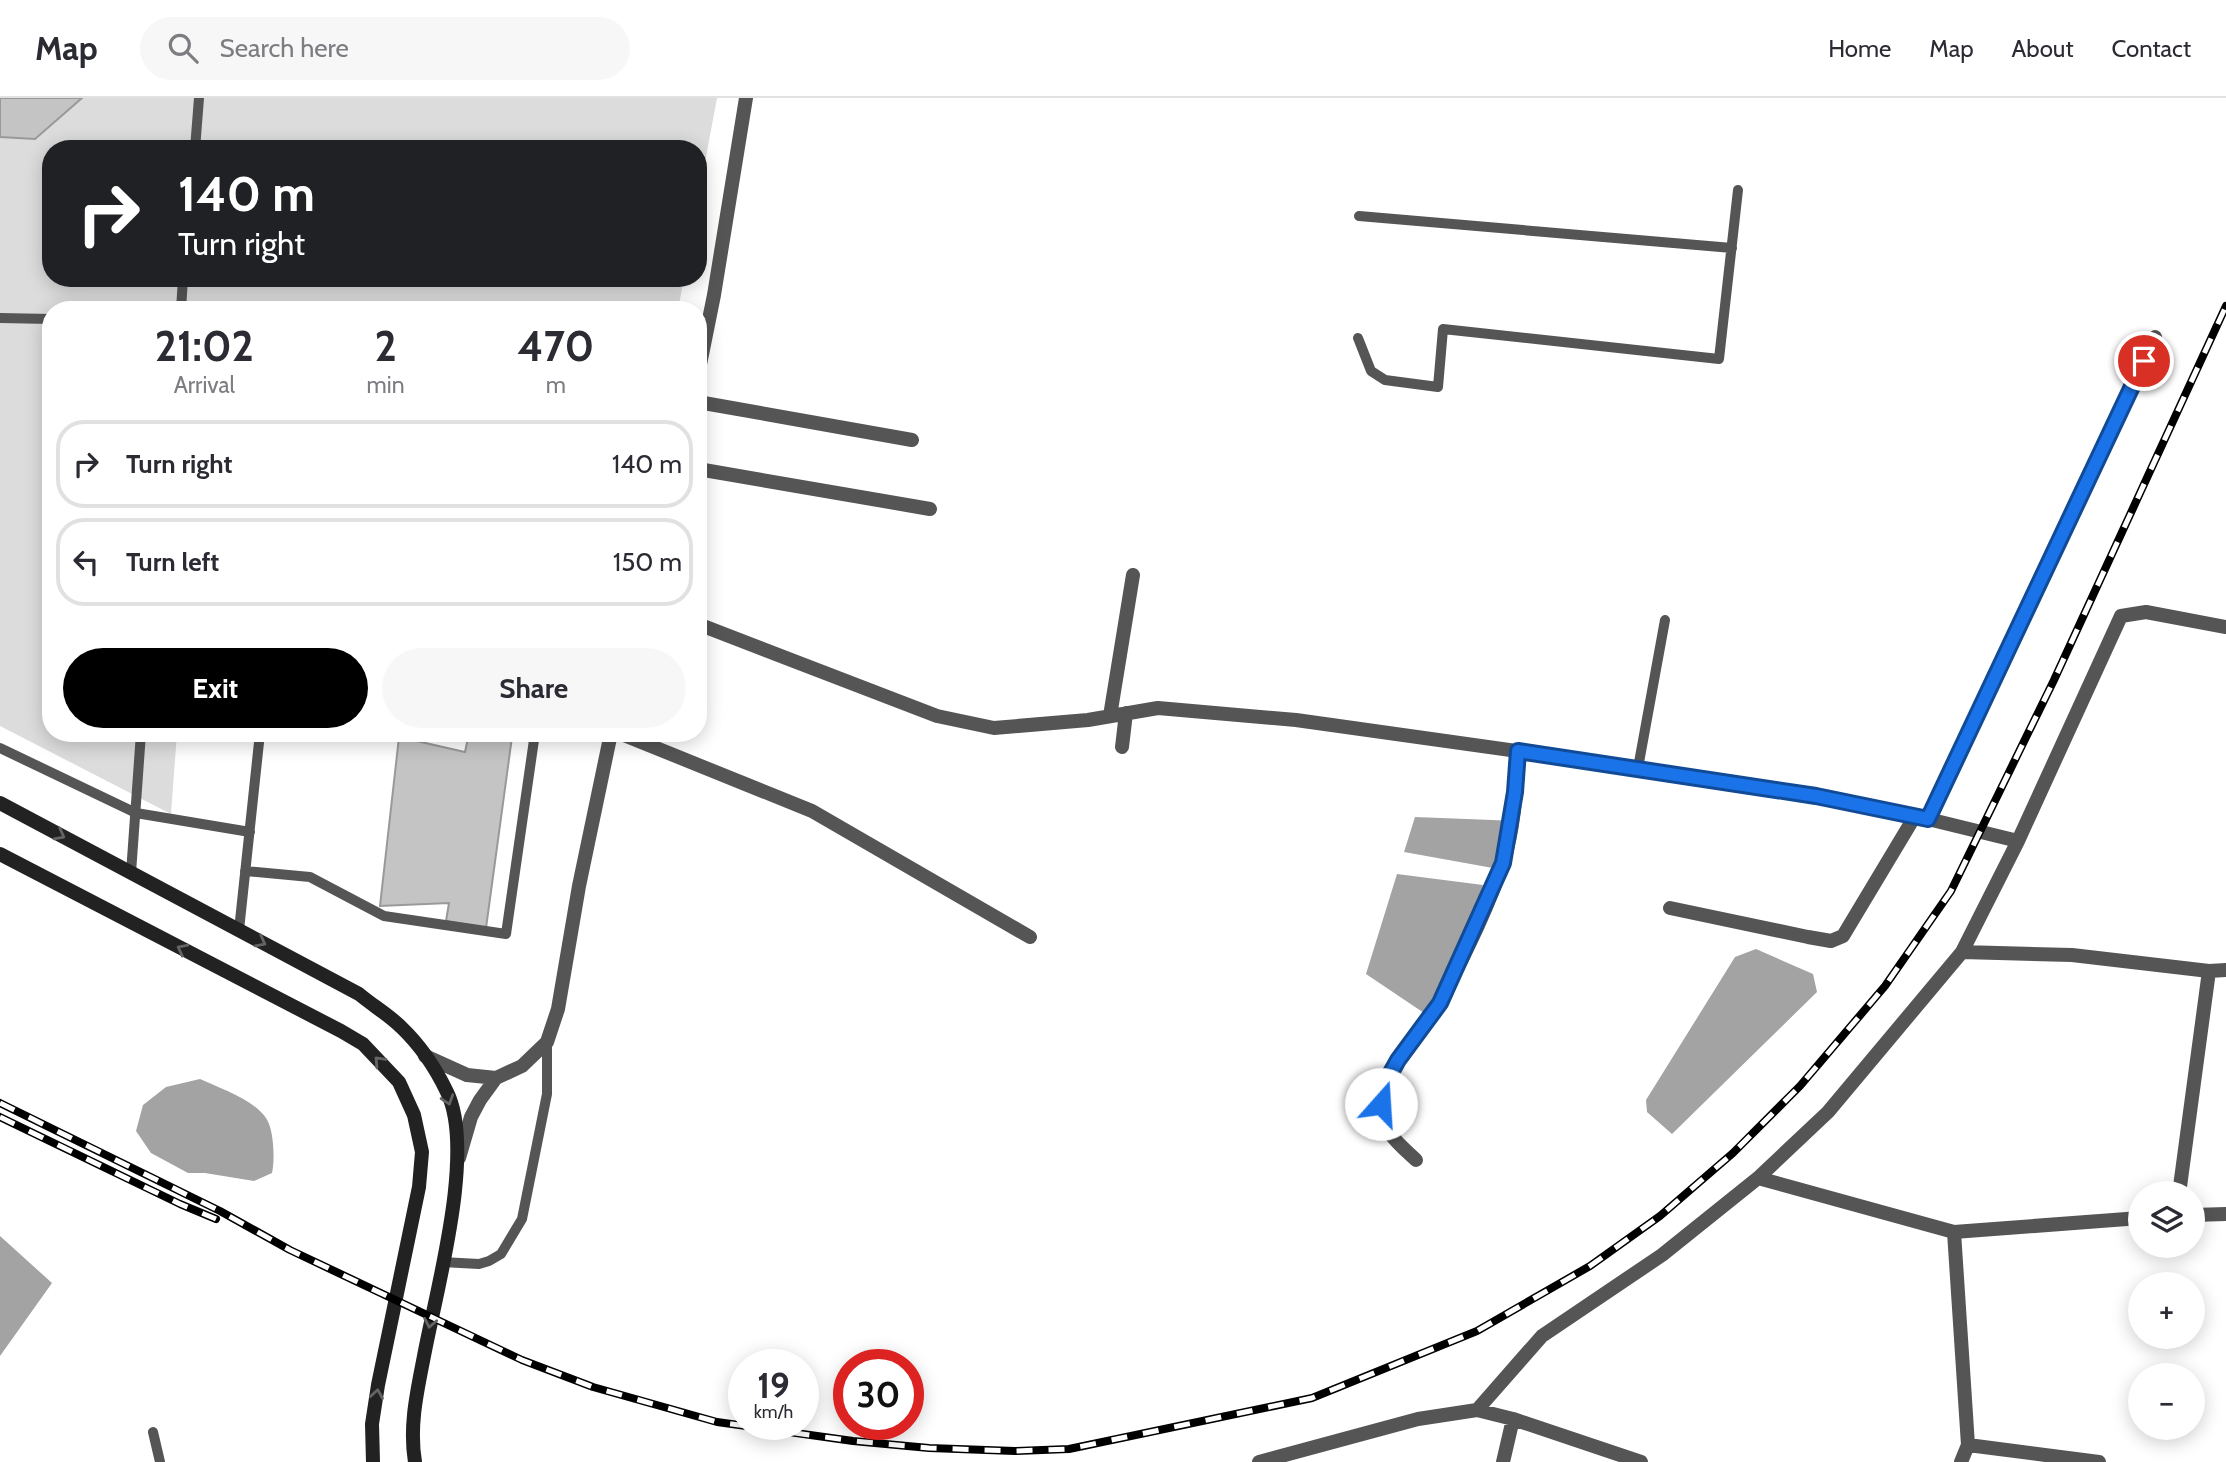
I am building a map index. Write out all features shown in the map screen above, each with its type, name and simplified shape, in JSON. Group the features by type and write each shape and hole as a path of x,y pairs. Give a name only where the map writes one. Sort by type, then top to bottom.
{"main road":[{"path":"0,803 359,994 401,1027 425,1056 449,1095 456,1131 458,1163 413,1415 415,1462"},
{"path":"0,854 341,1031 363,1044 399,1082 414,1115 422,1152 419,1187 378,1384 372,1424 373,1462"}],"street":[{"path":"707,330 746,98"},
{"path":"1670,908 1808,937 1831,940 1843,936 1922,817 2155,337"},
{"path":"707,404 912,440"},
{"path":"707,471 930,509"},
{"path":"1110,716 1133,575"},
{"path":"1477,1410 1542,1336 1662,1255 1758,1178 1828,1112 1962,952 2018,841 2121,616 2146,612 2226,627"},
{"path":"707,627 937,716 994,729 1088,720 1158,708 1297,720 1816,796 1922,817 2018,841"},
{"path":"1122,747 1126,713"},
{"path":"458,1163 471,1117 496,1078 522,1066 547,1042 558,1009 579,886 609,742"},
{"path":"641,742 811,811 1030,937"},
{"path":"1416,1160 1390,1136 1384,1126 1381,1104 1383,1087 1398,1060 1440,1003 1501,870 1507,847 1518,751"},
{"path":"1962,952 2072,955 2209,971 2226,970"},
{"path":"2181,1181 2209,971"},
{"path":"425,1056 467,1075 496,1078"},
{"path":"1758,1178 1954,1232 2128,1219"},
{"path":"2205,1215 2226,1214"},
{"path":"1954,1232 1968,1445 1961,1462"},
{"path":"1259,1462 1418,1419 1477,1410 1513,1419 1641,1462"},
{"path":"1503,1462 1513,1419"},
{"path":"1968,1445 2099,1462"}],"lane":[{"path":"196,140 199,98"},
{"path":"1358,338 1371,371 1385,380 1438,387 1443,329 1719,359 1738,190"},
{"path":"1359,216 1732,248"},
{"path":"0,318 42,319"},
{"path":"1638,768 1665,620"},
{"path":"131,873 140,742"},
{"path":"239,930 259,742"},
{"path":"245,871 310,877 384,916 506,934 534,742"},
{"path":"0,748 135,813 250,832"},
{"path":"442,1262 479,1264 489,1261 501,1254 522,1219 547,1094 547,1042"},
{"path":"153,1432 160,1462"}],"shaded area":[{"path":"0,98 717,98 707,152 707,140 42,140 42,287 682,287 680,301 42,301 42,742 176,742 171,814 0,726"},
{"path":"1415,817 1518,821 1504,870 1404,852"},
{"path":"1397,874 1483,885 1445,997 1424,1013 1366,974"},
{"path":"1756,949 1813,974 1817,992 1672,1134 1647,1112 1646,1100 1735,957"},
{"path":"200,1079 245,1100 266,1118 273,1145 272,1173 254,1181 188,1173 151,1153 136,1131 143,1105 166,1087"},
{"path":"0,1236 52,1283 0,1356"}],"building":[{"path":"0,98 82,98 35,139 0,137"},
{"path":"398,742 421,742 465,752 467,742 511,742 486,928 446,921 449,903 380,906"}],"railway":[{"path":"0,1103 220,1211 290,1250 522,1360 593,1387 717,1422 853,1441 929,1448 1015,1451 1069,1449 1312,1398 1477,1331 1590,1266 1660,1216 1733,1153 1800,1086 1885,986 1951,891 2054,680 2226,306"},
{"path":"0,1117 216,1219"}],"route":[{"path":"1381,1104 1383,1087 1398,1060 1440,1003 1503,863 1515,792 1518,751 1816,796 1928,819 2144,361"}]}
